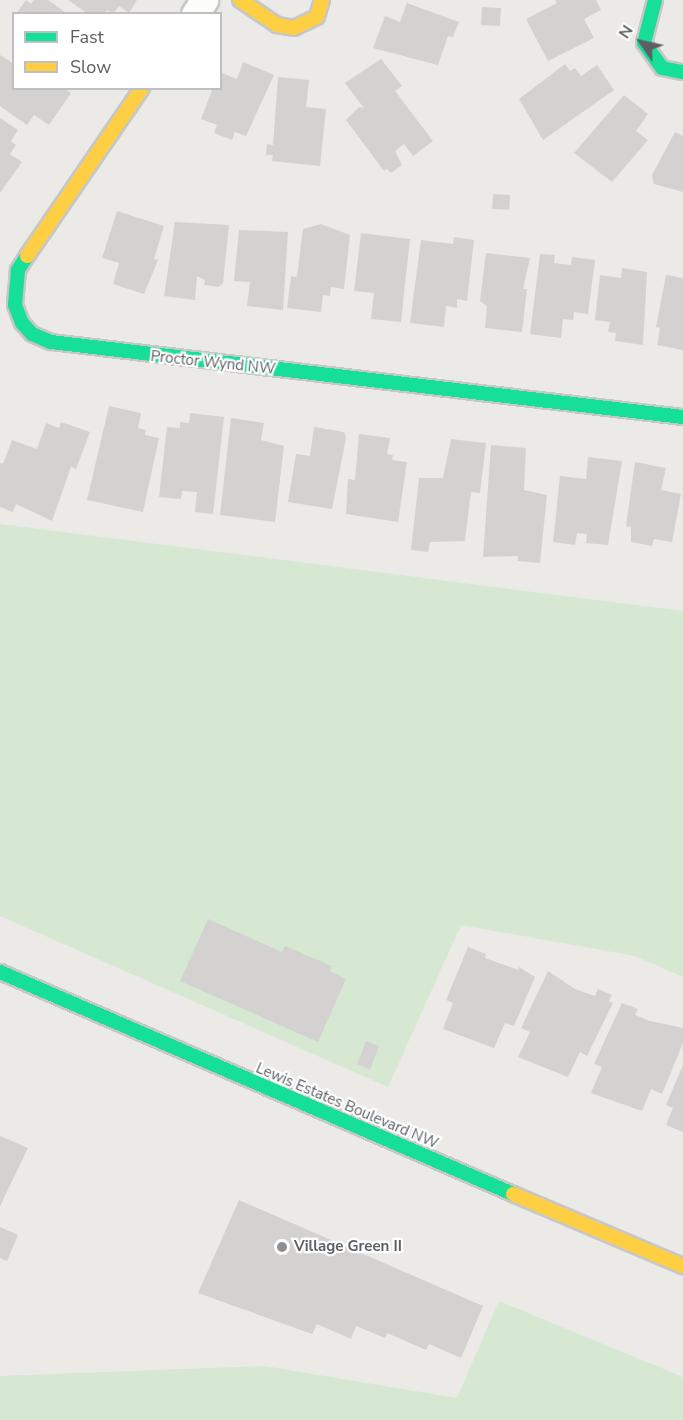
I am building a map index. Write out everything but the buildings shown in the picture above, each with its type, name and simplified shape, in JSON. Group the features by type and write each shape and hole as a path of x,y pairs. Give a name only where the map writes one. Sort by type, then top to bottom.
{"street":[{"path":"240,0 277,25 294,28 317,17 322,0"},
{"path":"655,0 644,43 662,68 683,72"},
{"name":"Proctor Wynd NW","path":"141,90 18,270 15,305 21,323 32,334 51,342 80,348 683,417"},
{"name":"Lewis Estates Boulevard NW","path":"0,972 274,1094 683,1266"}],"green space":[{"path":"0,524 683,611 683,977 635,956 461,925 388,1087 0,916"},
{"path":"499,1301 683,1377 683,1420 0,1420 0,1376 265,1366 457,1398"}],"traffic: fast":[{"path":"655,0 644,43 662,68 683,72"},
{"path":"27,256 18,270 15,305 22,323 32,334 51,342 683,417"},
{"path":"0,972 513,1194"}],"traffic: slow":[{"path":"240,0 277,25 294,28 317,17 322,0"},
{"path":"27,256 141,90"},
{"path":"513,1194 683,1266"}],"place":[{"name":"Village Green II","path":"282,1247"}]}
